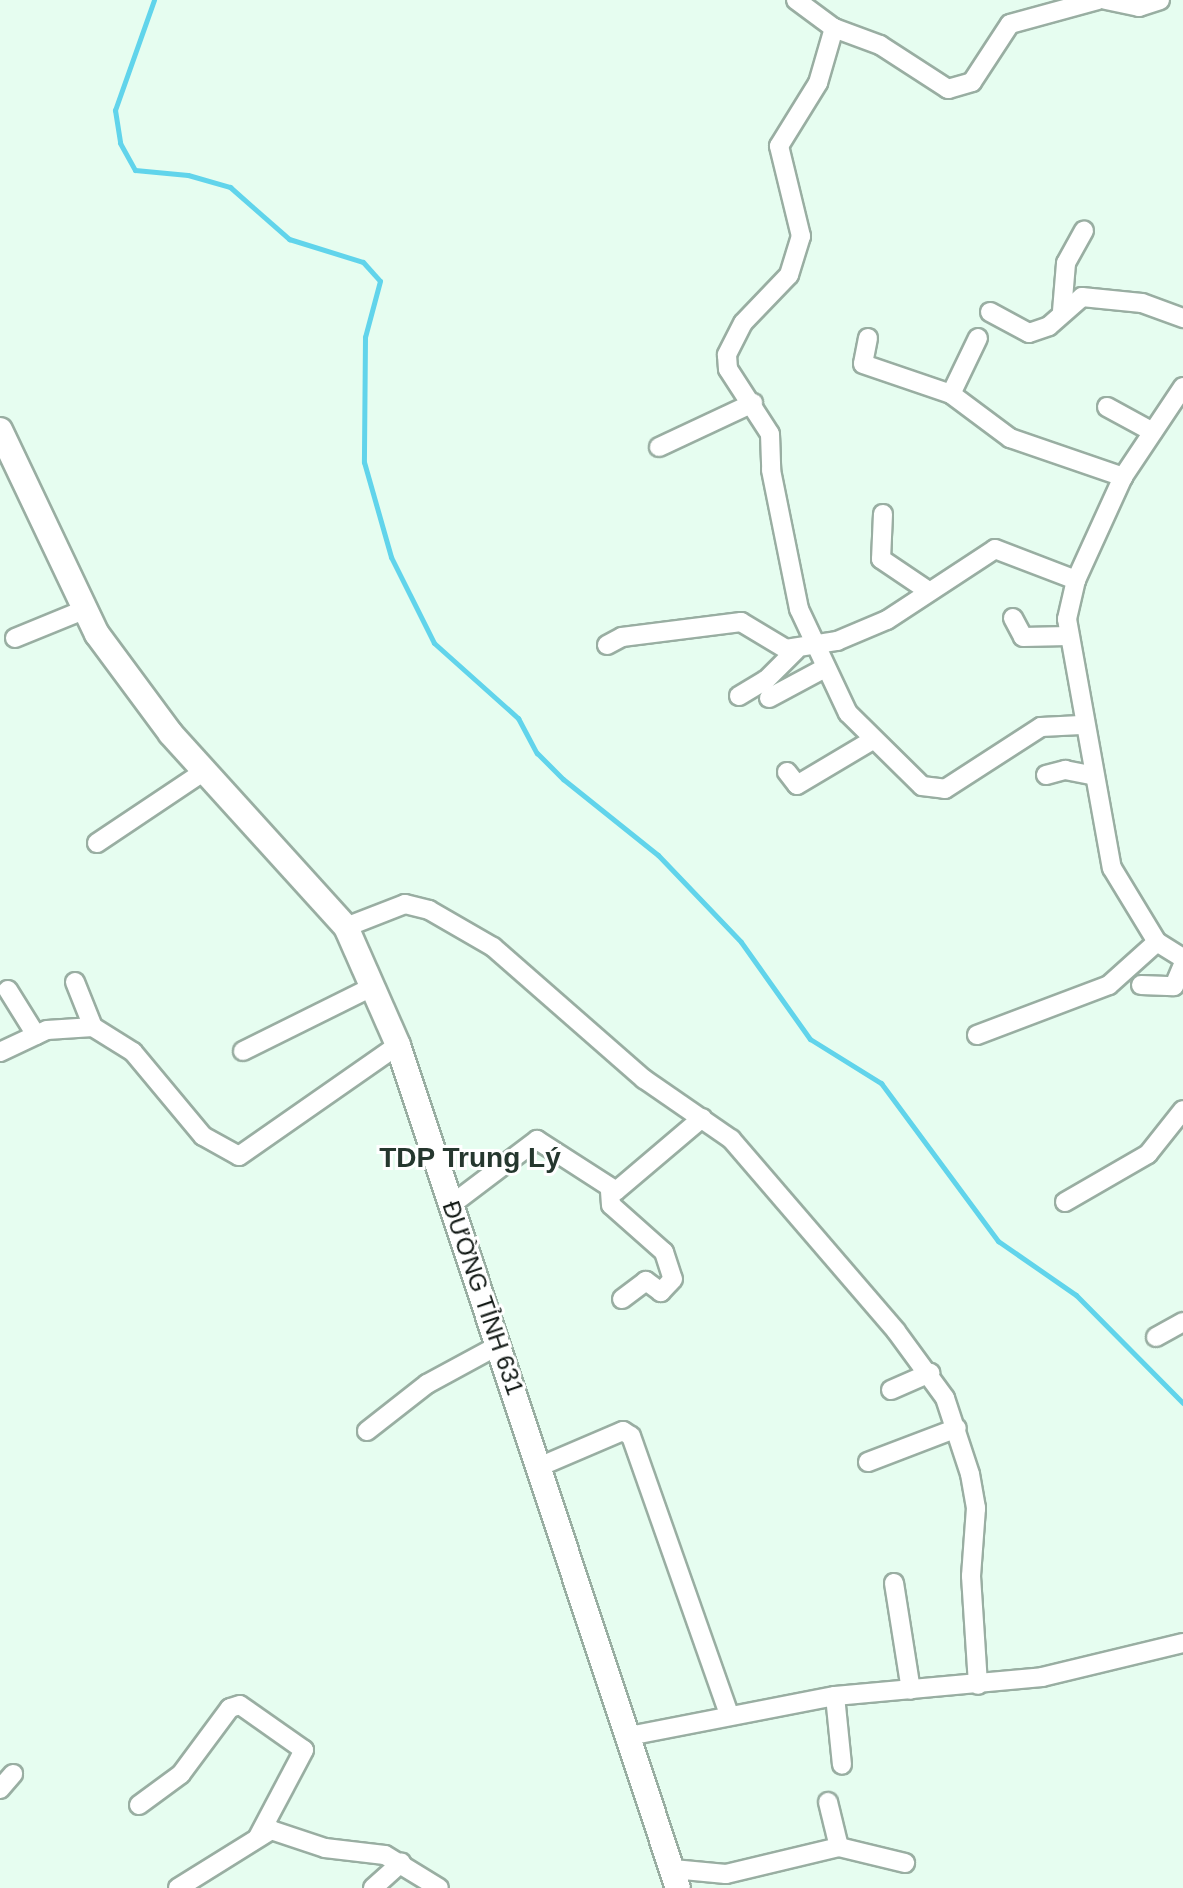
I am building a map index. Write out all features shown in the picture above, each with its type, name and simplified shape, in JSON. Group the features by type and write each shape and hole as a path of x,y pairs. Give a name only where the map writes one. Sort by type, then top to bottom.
{"main road":[{"name":"ĐƯỜNG TỈNH 631","path":"0,430 106,647 206,770 346,927 398,1045 497,1346 541,1466 676,1879"}],"street":[{"path":"796,0 834,28 880,45 948,89 972,82 1010,24 1098,0"},
{"path":"1106,0 1139,7 1160,0"},
{"path":"834,28 818,83 779,146 801,236 797,258 776,295 729,343 728,369 753,403 770,434 771,470 799,609 848,713 871,741 934,791 963,780 1021,735 1041,727 1081,725"},
{"path":"1062,311 1066,263 1084,231"},
{"path":"990,312 1029,333 1049,326 1074,297 1108,297 1183,318"},
{"path":"868,338 863,364 951,394 992,430 1123,477"},
{"path":"951,394 978,338"},
{"path":"1183,387 1123,477 1076,580 1068,636 1081,725 1112,868 1157,942 1183,958"},
{"path":"659,447 753,403"},
{"path":"1107,407 1153,432"},
{"path":"883,514 881,559 927,590"},
{"path":"739,696 766,680 796,650 887,620 927,590 995,549 1076,580"},
{"path":"15,638 86,609"},
{"path":"1013,618 1023,637 1068,636"},
{"path":"607,645 622,637 741,622 796,650"},
{"path":"769,698 825,668"},
{"path":"787,772 797,785 871,741"},
{"path":"97,843 206,770"},
{"path":"1046,775 1065,770 1091,775"},
{"path":"346,927 405,904 454,922 493,947 644,1079 702,1118 760,1168 930,1373 957,1428 976,1508 971,1576 978,1685"},
{"path":"977,1035 1109,985 1157,942"},
{"path":"1141,985 1174,986 1183,965"},
{"path":"75,982 93,1027"},
{"path":"243,1051 372,987"},
{"path":"8,990 36,1035"},
{"path":"0,1052 36,1035 76,1024 93,1027 133,1052 203,1136 233,1156 259,1146 398,1045"},
{"path":"1065,1202 1148,1154 1183,1110"},
{"path":"610,1191 623,1187 702,1118"},
{"path":"451,1205 537,1140 610,1191"},
{"path":"610,1191 611,1205 664,1252 673,1279 661,1292 646,1281 622,1299"},
{"path":"1156,1337 1183,1322"},
{"path":"367,1431 427,1384 497,1346"},
{"path":"891,1390 930,1373"},
{"path":"868,1462 957,1428"},
{"path":"541,1466 623,1431 631,1436 728,1712"},
{"path":"894,1583 911,1690"},
{"path":"629,1736 728,1712 835,1696 1042,1677 1183,1643"},
{"path":"835,1696 842,1765"},
{"path":"139,1805 181,1774 230,1708 240,1705 304,1750 302,1765 258,1837 233,1859 178,1888"},
{"path":"0,1789 13,1774"},
{"path":"828,1802 839,1847"},
{"path":"258,1837 284,1830 325,1848 385,1855 439,1888"},
{"path":"676,1879 726,1874 839,1847 905,1863"},
{"path":"373,1888 401,1863"}],"waterway":[{"path":"154,0 115,110 120,143 135,170 188,175 230,187 289,239 363,262 380,281 365,337 364,462 391,557 434,643 518,718 537,753 563,779 658,855 741,942 810,1039 881,1083 998,1241 1076,1295 1183,1403"}],"district":[{"name":"TDP Trung Lý","path":"470,1158"}]}
